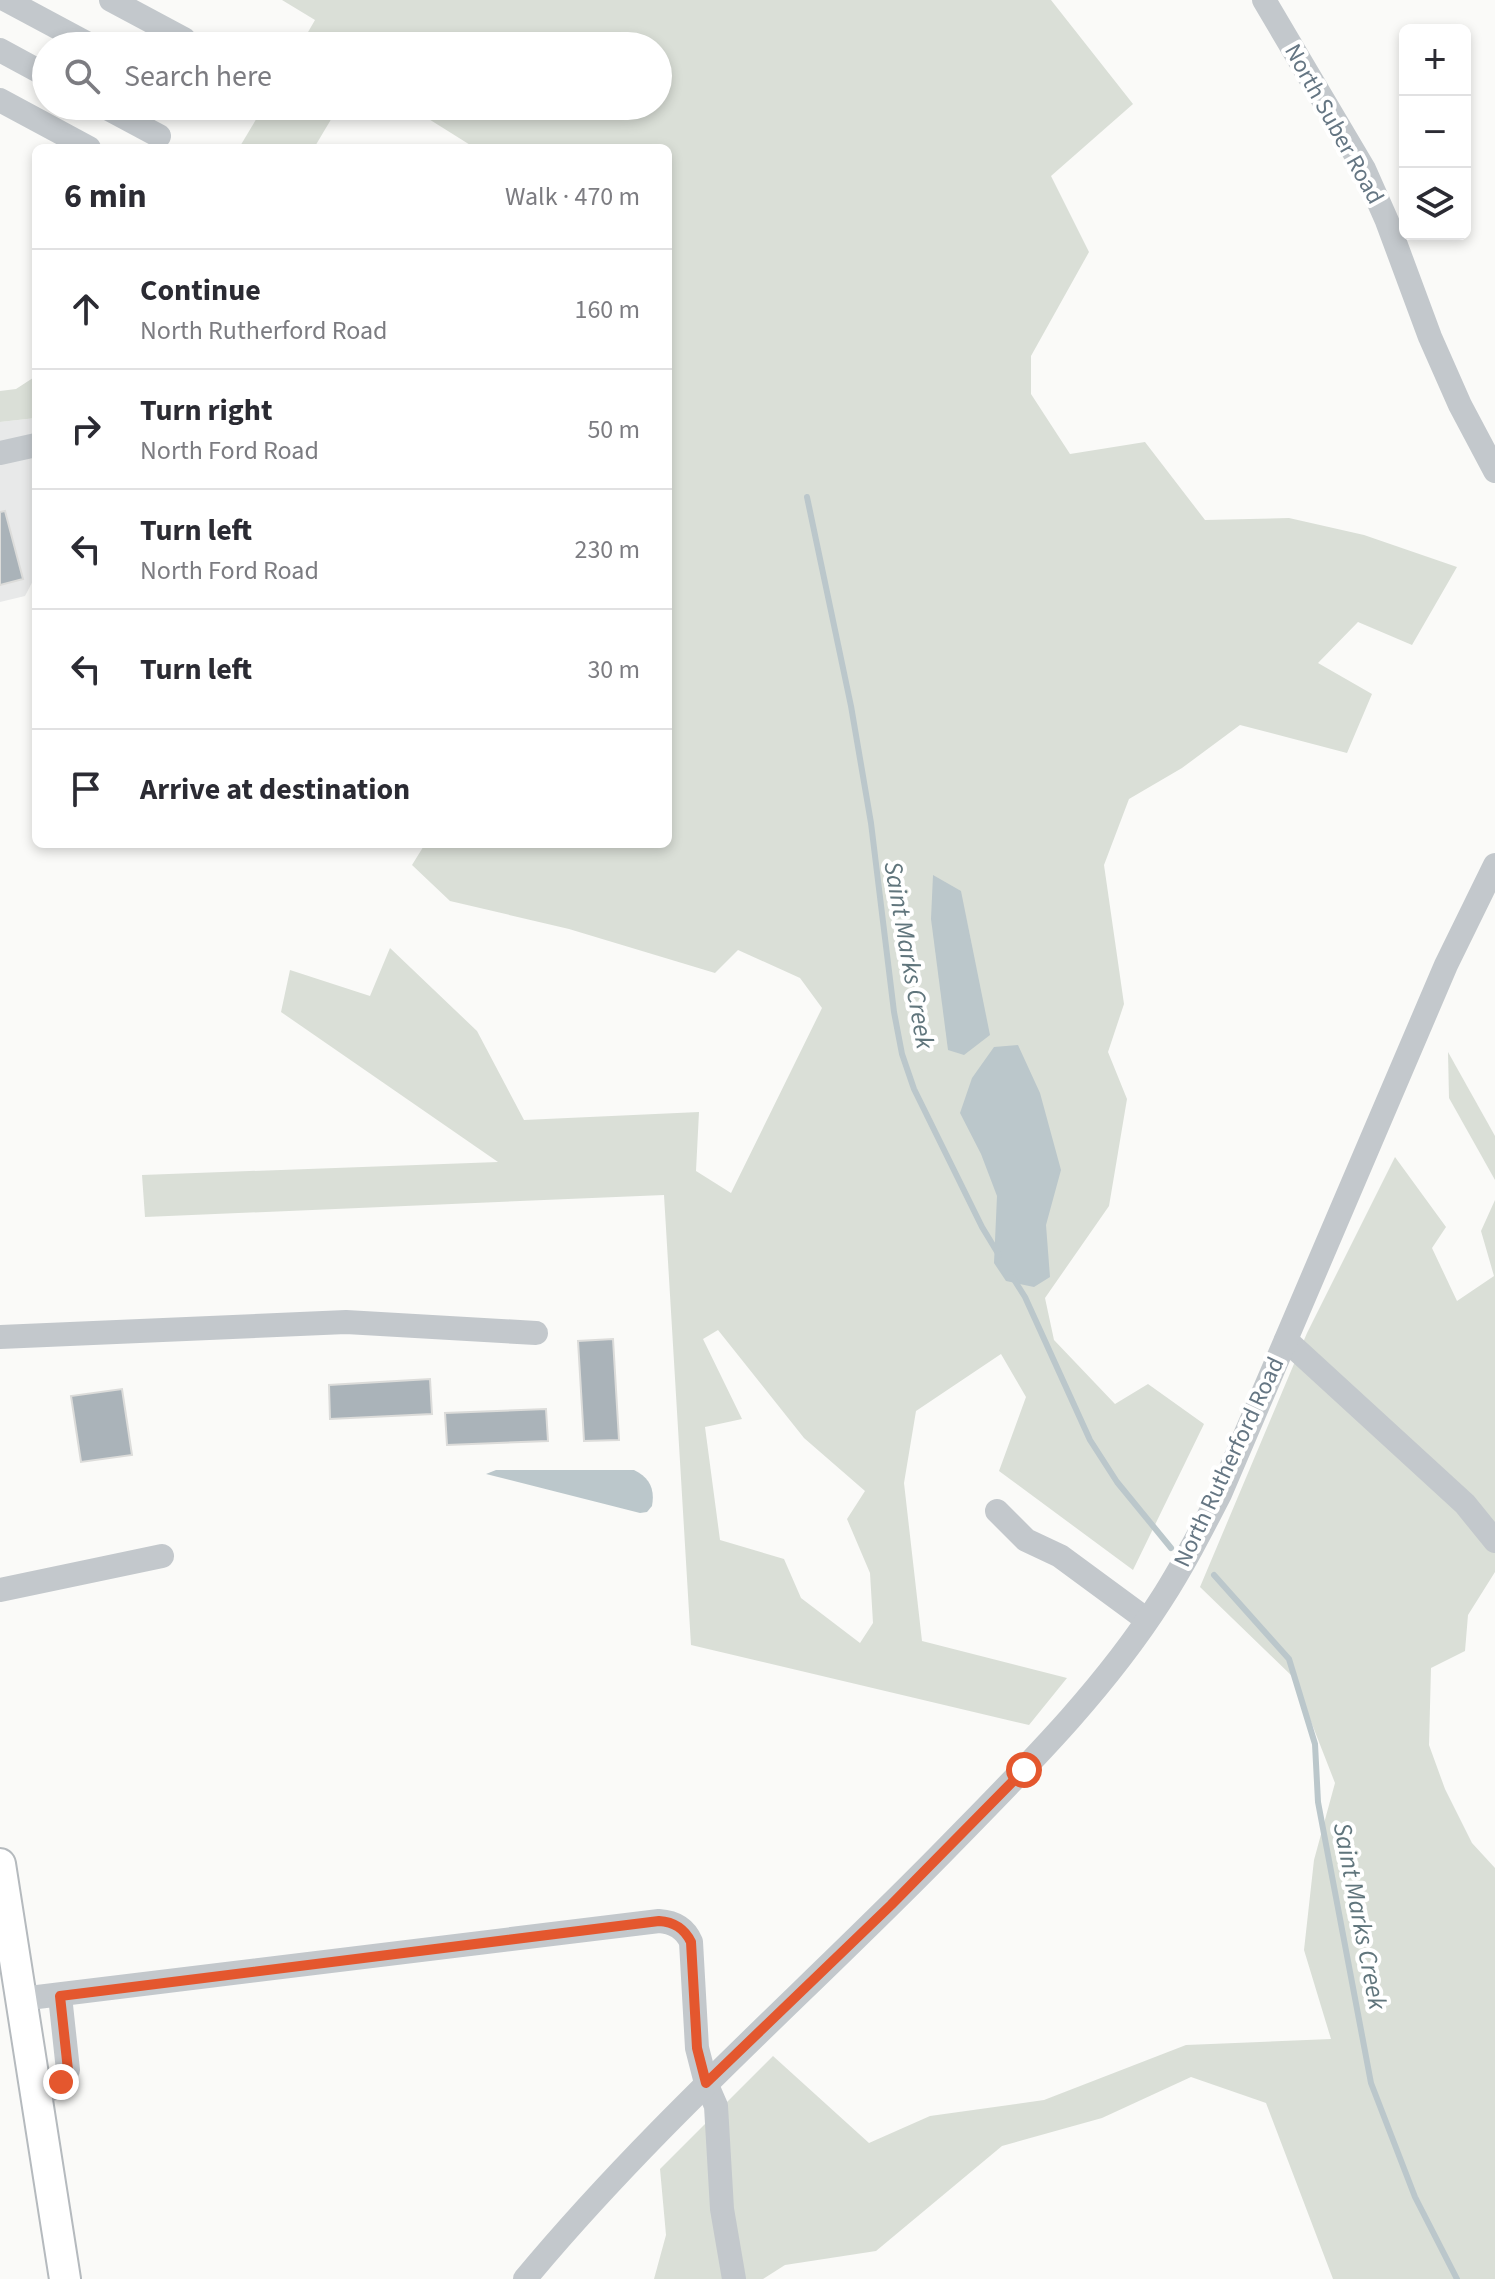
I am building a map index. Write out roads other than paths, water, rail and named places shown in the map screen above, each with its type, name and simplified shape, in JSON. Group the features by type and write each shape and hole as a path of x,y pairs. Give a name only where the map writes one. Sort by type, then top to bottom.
{"main road":[{"path":"0,1864 65,2279"}],"street":[{"path":"6,0 66,32"},
{"path":"111,0 171,32"},
{"name":"North Suber Road","path":"1264,0 1364,169 1430,337 1454,392 1495,471"},
{"path":"0,50 32,67"},
{"path":"0,100 32,117"},
{"path":"37,120 82,144"},
{"path":"129,120 159,136"},
{"path":"0,453 32,446"},
{"name":"North Rutherford Road","path":"525,2279 628,2162 1024,1770 1107,1675 1147,1620 1192,1550 1220,1494 1446,965 1493,875"},
{"path":"0,1337 346,1322 536,1333"},
{"path":"1286,1340 1465,1504 1495,1541"},
{"path":"997,1511 1026,1540 1060,1556 1147,1620"},
{"path":"0,1590 162,1556"},
{"path":"21,1999 666,1922 682,1928 691,1942 697,2048 716,2106 722,2209 734,2279"},
{"path":"36,2092 55,2088 68,2070 60,1996"}],"waterway":[{"name":"Saint Marks Creek","path":"807,497 851,706 871,823 902,1054 914,1089 999,1255"},
{"name":"Saint Marks Creek","path":"1013,1278 1025,1297 1090,1440 1117,1482 1171,1548"},
{"name":"Saint Marks Creek","path":"1214,1575 1289,1659 1315,1744 1318,1802 1371,2083 1415,2197 1457,2279"}]}
